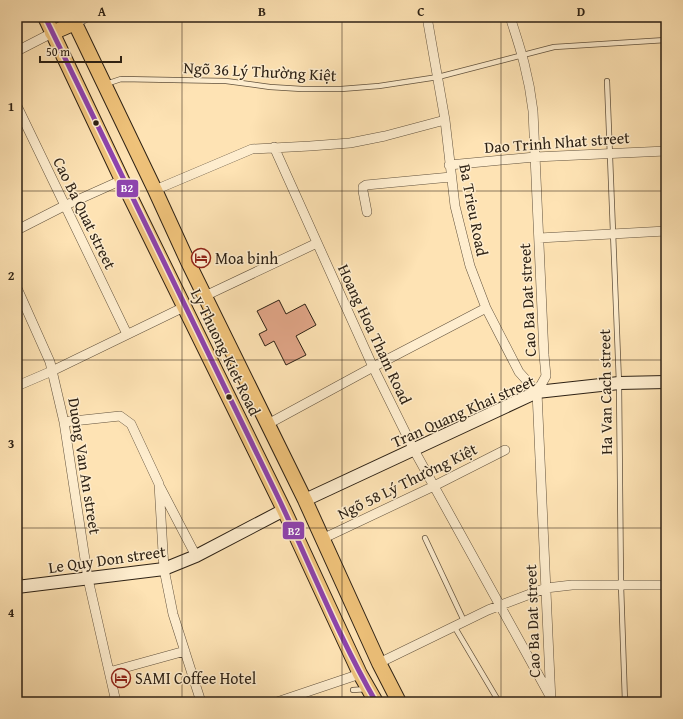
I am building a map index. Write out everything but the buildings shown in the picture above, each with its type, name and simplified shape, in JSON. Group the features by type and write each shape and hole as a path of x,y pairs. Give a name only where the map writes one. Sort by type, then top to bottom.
{"main road":[{"name":"Ly Thuong Kiet Road","path":"45,17 167,273 284,510 360,674 376,702"},
{"name":"Ly Thuong Kiet Road","path":"78,19 104,84 188,262 305,500 379,663 399,702"},
{"path":"52,33 78,19"},
{"path":"167,273 188,262"},
{"path":"184,307 205,296"},
{"name":"Tran Quang Khai street","path":"305,500 537,392 619,383 666,382"},
{"path":"284,510 305,500"},
{"name":"Le Quy Don street","path":"18,584 88,579 164,569 196,556 284,510"}],"street":[{"name":"Ba Trieu Road","path":"427,17 445,120 449,165 455,206 463,242 476,283 486,308 519,372 537,392"},
{"name":"Cao Ba Dat street","path":"510,17 523,56 531,90 535,157 546,376 537,392 550,700"},
{"path":"17,50 52,33"},
{"name":"Cao Ba Quat street","path":"17,106 127,334"},
{"path":"155,190 252,149 350,143 385,136 445,120"},
{"name":"Hoang Hoa Tham Road","path":"274,147 373,367 414,450 550,700"},
{"name":"Dao Trinh Nhat street","path":"449,165 535,157 666,151"},
{"path":"367,212 363,191 363,187 366,185 451,176"},
{"path":"17,230 64,206 122,180"},
{"path":"539,238 666,231"},
{"path":"205,296 317,243"},
{"name":"Duong Van An street","path":"17,288 48,356 52,371 64,422 88,579 116,702"},
{"path":"17,386 52,371 184,307"},
{"path":"268,424 486,308"},
{"path":"64,422 120,416 131,424 159,484 196,556"},
{"name":"Ngõ 58 Lý Thường Kiệt","path":"322,539 434,486 505,450"},
{"path":"159,484 164,569 173,614 200,702"},
{"path":"379,663 499,605 546,588 572,585 666,585"},
{"path":"109,672 185,651"},
{"path":"277,702 302,698 360,674"}],"lane":[{"name":"Ngõ 36 Lý Thường Kiệt","path":"104,84 121,78 176,79 226,81 270,87 341,89 379,86 438,78 554,47 666,40"},
{"name":"Ha Van Cach street","path":"607,81 619,383 625,702"},
{"path":"425,538 464,621"},
{"path":"454,626 499,702"},
{"path":"353,690 369,689"}],"transit line":[{"name":"B2","path":"45,17 131,197 277,495 349,652 376,702"}],"place":[{"name":"Moa binh","path":"201,258"},
{"name":"SAMI Coffee Hotel","path":"121,678"}]}
